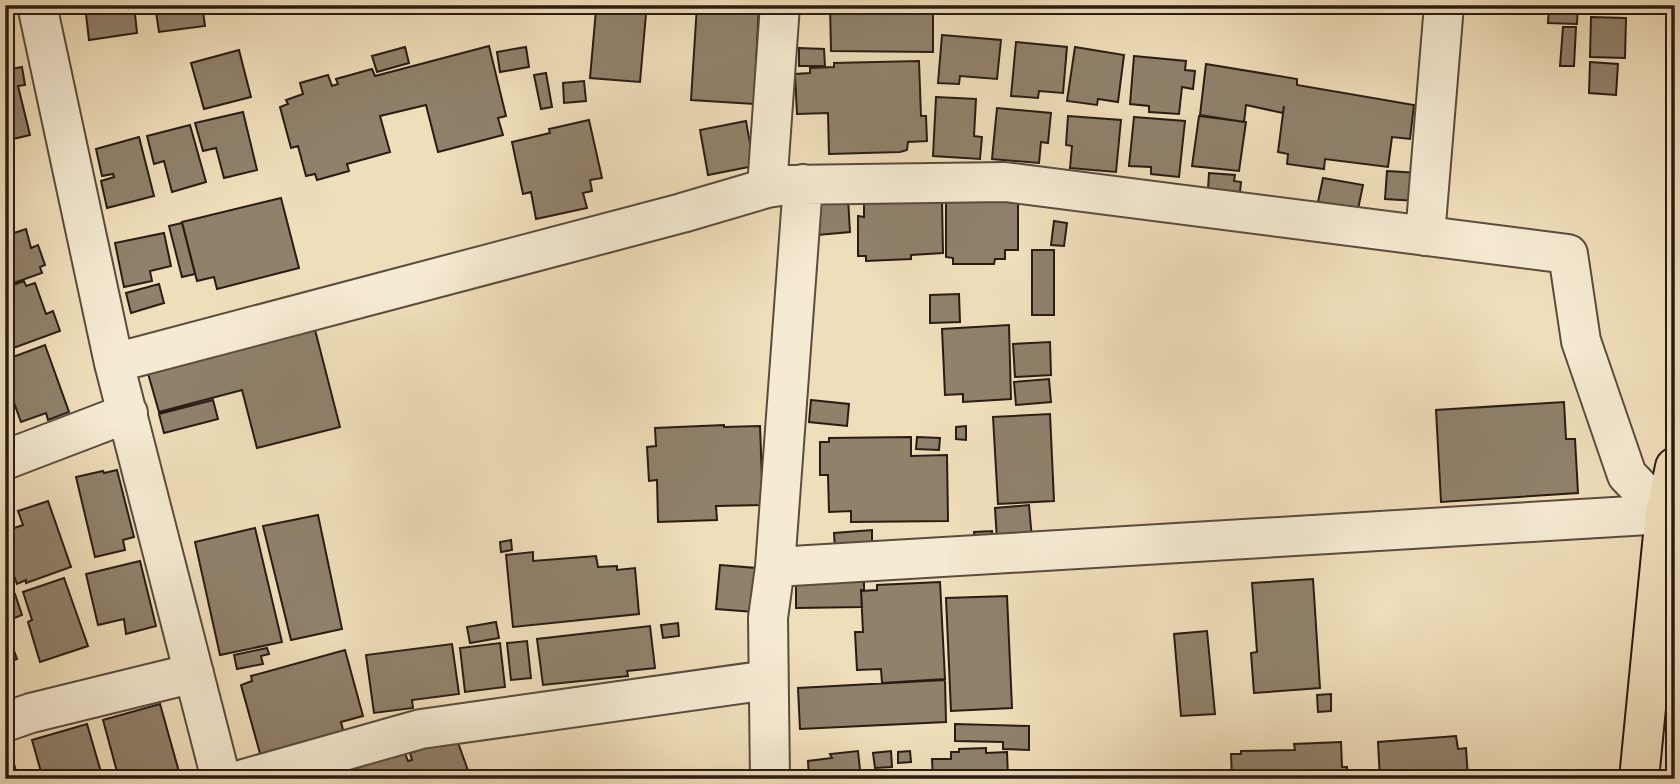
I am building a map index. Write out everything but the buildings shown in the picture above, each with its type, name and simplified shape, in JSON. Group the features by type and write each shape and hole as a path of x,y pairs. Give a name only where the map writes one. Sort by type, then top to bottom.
{"highway":[{"path":"1639,779 1665,514 1675,467"}],"street":[{"path":"37,5 114,363 221,779"},
{"path":"770,779 768,618 775,567 785,186 780,5"},
{"path":"1425,236 1444,5"},
{"path":"114,363 785,186 1005,182 1569,254 1581,341 1627,475 1665,514"},
{"path":"5,460 128,413"},
{"path":"775,567 1665,514"},
{"path":"5,722 31,713 194,673"},
{"path":"244,779 421,729 768,680"}]}
